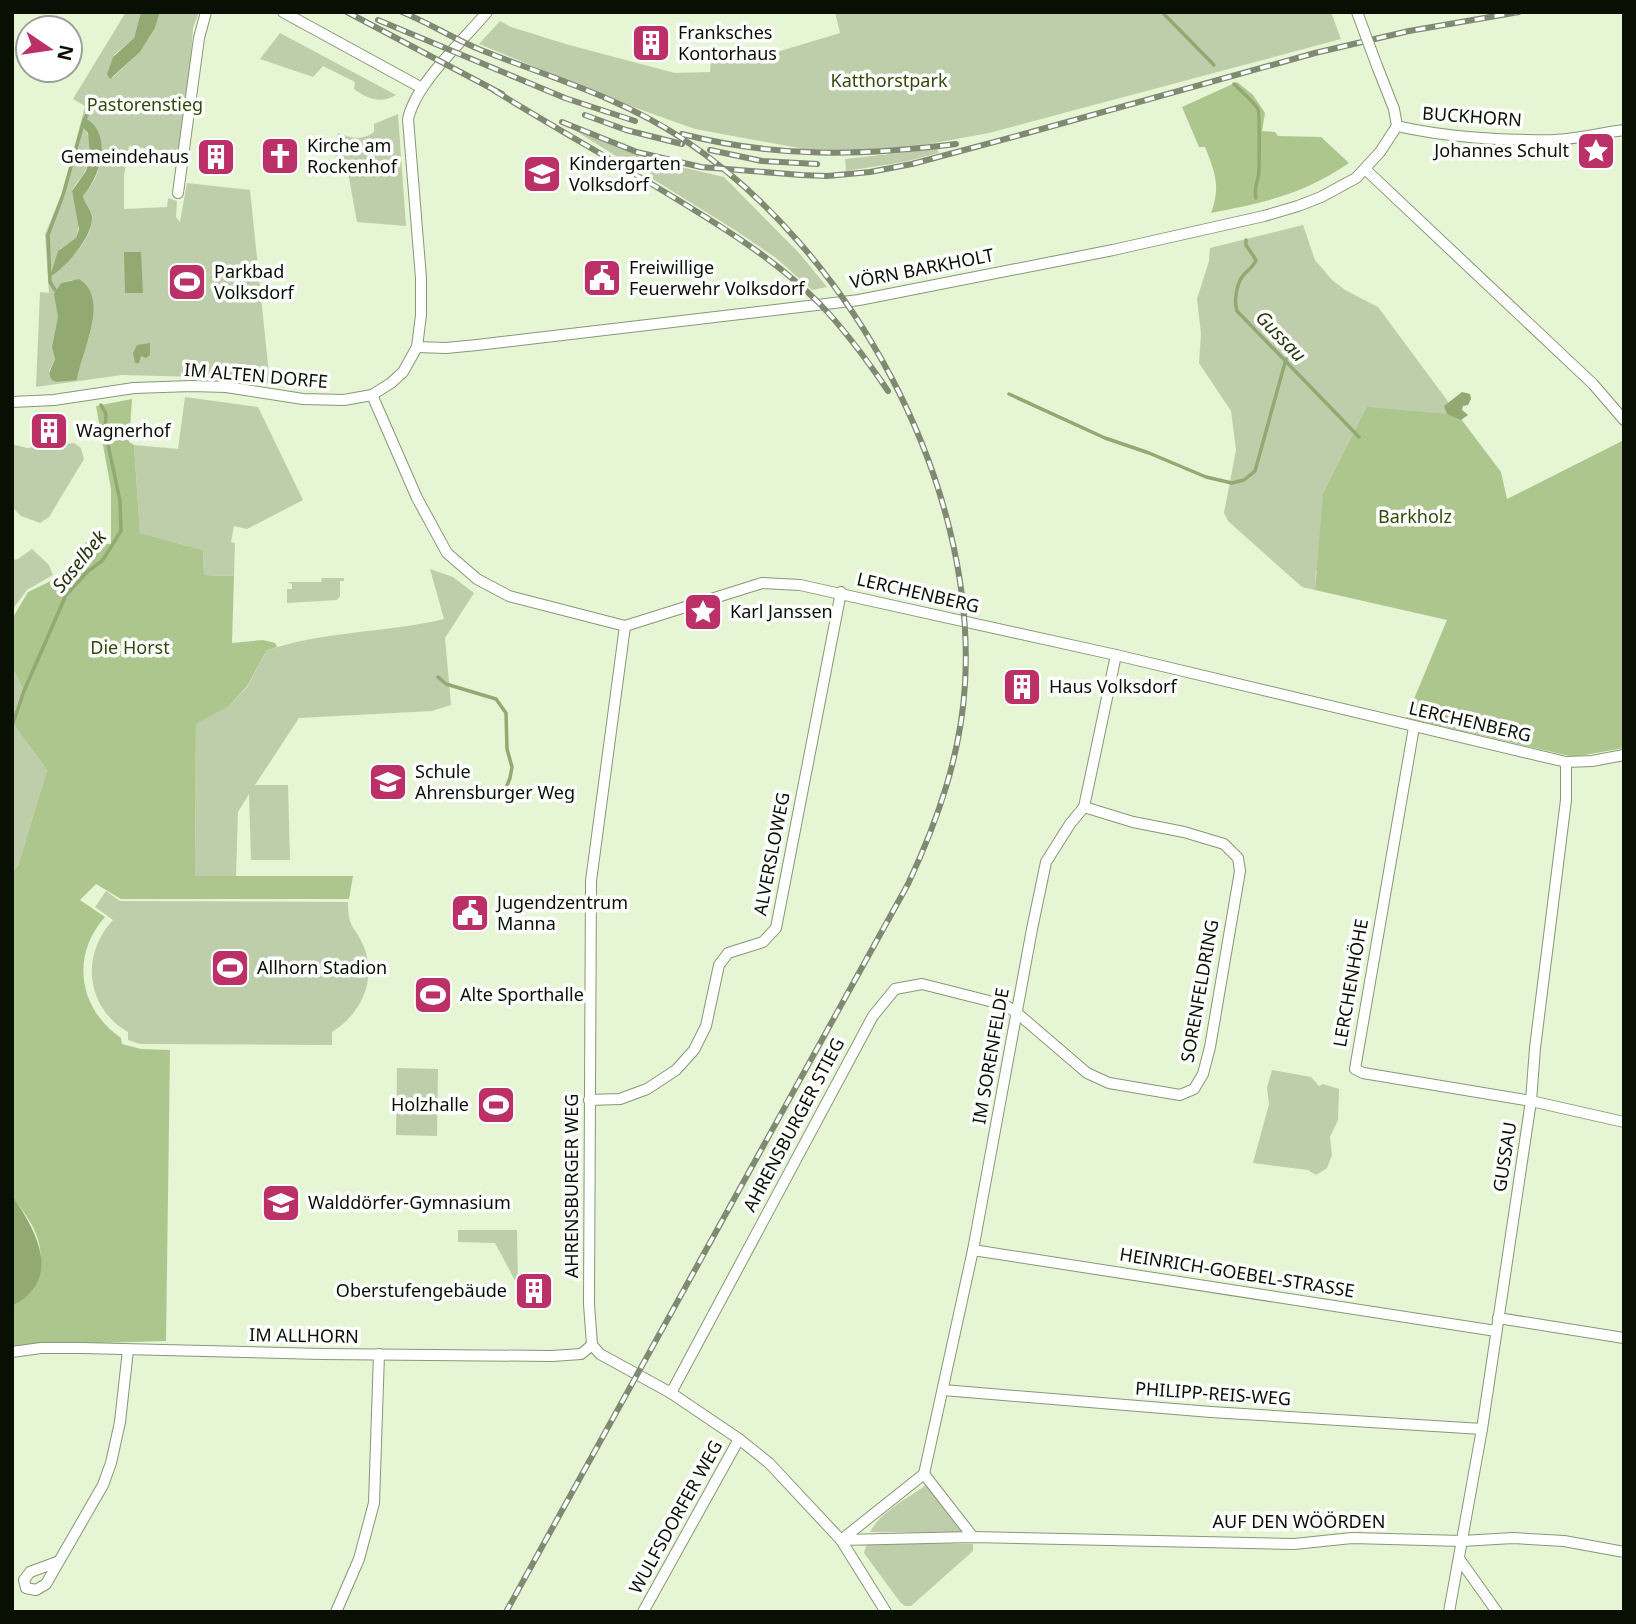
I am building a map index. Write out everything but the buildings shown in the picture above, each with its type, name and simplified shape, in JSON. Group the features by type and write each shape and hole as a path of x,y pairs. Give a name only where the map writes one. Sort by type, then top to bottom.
{"street":[{"path":"178,193 199,38 206,12"},
{"path":"283,12 422,88"},
{"path":"487,12 411,104 408,119 421,278 421,315 417,347 403,372 372,396 417,498 447,553 477,579 509,596 625,626"},
{"name":"BUCKHORN","path":"1357,12 1394,108 1396,126 1453,135 1555,140 1624,130"},
{"name":"VÖRN BARKHOLT","path":"417,347 477,345 859,300 1100,253 1264,216 1321,197 1356,178 1380,152 1396,126"},
{"path":"1365,169 1593,384 1624,420"},
{"name":"IM ALTEN DORFE","path":"12,402 192,386 226,387 311,400 344,400 372,396"},
{"name":"LERCHENBERG","path":"625,626 762,583 800,585 1116,655 1566,762"},
{"name":"ALVERSLOWEG","path":"589,1100 620,1099 647,1089 676,1070 694,1050 706,1027 719,965 728,953 764,942 776,928 841,592"},
{"name":"AHRENSBURGER WEG","path":"592,1345 589,1304 591,881 625,626"},
{"name":"IM SORENFELDE","path":"924,1474 973,1250 1046,862 1084,807 1116,655"},
{"name":"LERCHENHÖHE","path":"1414,727 1355,1069 1363,1073 1531,1101"},
{"path":"1566,762 1592,761 1624,755"},
{"name":"GUSSAU","path":"1448,1612 1460,1560 1482,1429 1531,1101 1535,1048 1566,800 1566,762"},
{"name":"SORENFELDRING","path":"1017,1013 1069,1058 1100,1080 1180,1095 1194,1089 1203,1074 1240,871 1238,858 1224,844 1211,838 1133,822 1084,807"},
{"name":"AHRENSBURGER STIEG","path":"671,1394 873,1016 895,989 922,984 975,996 1004,1005 1017,1013"},
{"path":"1531,1101 1624,1122"},
{"name":"HEINRICH-GOEBEL-STRASSE","path":"973,1250 1496,1331"},
{"path":"1498,1318 1624,1338"},
{"path":"592,1345 600,1354 671,1394 739,1439 769,1463 841,1540 886,1612"},
{"name":"IM ALLHORN","path":"12,1352 41,1348 561,1356 581,1354 592,1345"},
{"path":"57,1562 103,1485 111,1463 120,1422 128,1350"},
{"path":"336,1612 359,1559 374,1503 379,1354"},
{"name":"PHILIPP-REIS-WEG","path":"943,1390 1211,1412 1482,1429"},
{"name":"WULFSDORFER WEG","path":"643,1612 739,1439"},
{"path":"841,1540 924,1474 973,1537"},
{"name":"AUF DEN WÖÖRDEN","path":"841,1540 973,1537 1294,1544 1352,1538 1462,1541 1513,1538 1564,1541 1624,1552"},
{"path":"1460,1560 1497,1612"}],"green space":[{"name":"Pastorenstieg","path":"126,12 141,12 134,38 114,55 108,71 112,78 140,52 155,28 160,12 199,12 193,28 188,98 178,158 173,160 174,152 129,146 124,176 124,209 167,207 168,198 177,201 176,217 180,222 187,183 250,190 270,384 198,377 122,375 36,387 40,292 49,293 45,234 63,191 85,106 73,99","holes":["82,125 98,135 99,167 94,182 83,196 92,216 92,224 79,249 66,263 52,272 60,249 76,239 79,225 72,191 84,174 90,154 88,135","72,280 91,298 92,322 76,379 56,382 49,371 55,359 57,297 61,283"]},
{"name":"Katthorstpark","path":"835,12 1331,12 1341,39 989,133 901,149 815,151 695,129 622,103 479,44 500,21 569,45 675,73 710,72 711,59 760,57 840,33"},
{"path":"280,33 396,95 375,99 364,95 354,89 355,82 323,66 313,77 260,59"},
{"path":"1237,82 1253,95 1265,113 1262,131 1275,132 1278,136 1321,137 1349,163 1315,183 1283,196 1211,213 1216,195 1214,172 1205,147 1199,147 1182,107"},
{"path":"398,114 406,226 357,222 347,167 326,148 331,150 338,133 365,137 374,132 374,124"},
{"path":"571,128 655,161 724,177 800,254 827,287 812,290 776,258 738,232"},
{"path":"937,149 939,153 904,162 846,171 845,159"},
{"path":"1303,225 1315,260 1332,280 1345,290 1378,307 1458,415 1316,571 1315,590 1302,587 1228,521 1224,513 1236,450 1231,411 1199,363 1201,334 1197,299 1209,261 1210,248"},
{"path":"185,397 258,407 303,500 247,529 234,526 231,542 235,543 234,576 204,575 203,550 140,533 134,445 178,449"},
{"name":"Die Horst","path":"132,399 129,442 134,445 140,533 203,550 204,575 234,576 232,643 263,640 275,643 277,647 266,651 248,685 228,707 196,724 195,876 353,876 349,899 121,899 96,884 80,900 105,917 87,948 84,965 88,997 96,1012 121,1038 122,1044 141,1049 170,1050 166,1341 12,1347 12,1306 29,1293 38,1275 41,1255 34,1229 12,1195 12,872 18,866 47,770 14,725 24,691 12,667 12,619 28,592 57,578 80,554 86,542 111,544 111,489 96,406"},
{"name":"Barkholz","path":"1367,407 1458,415 1501,472 1507,499 1624,442 1624,748 1574,757 1406,718 1447,620 1315,590 1323,494"},
{"path":"74,443 81,448 84,459 49,517 40,523 21,516 12,507 12,444 27,448"},
{"path":"32,549 49,565 53,575 27,590 12,610 12,560"},
{"path":"430,569 453,577 474,593 445,638 451,705 432,711 299,718 255,785 288,785 290,860 251,860 249,794 238,812 236,877 195,876 196,724 228,707 248,686 266,651 331,636 444,619"},
{"path":"322,578 344,578 344,581 340,581 340,596 337,600 287,603 287,589 292,589 292,584 287,582 321,582"},
{"path":"12,667 24,691 14,725 47,770 18,866 12,872"},
{"name":"Allhorn Stadion","path":"106,891 120,901 348,902 351,923 368,959 369,972 364,995 351,1016 332,1032 332,1045 140,1044 128,1040 128,1032 114,1022 103,1009 92,980 96,949 102,934 113,920 95,907"},
{"path":"397,1068 438,1069 437,1136 396,1135"},
{"path":"1272,1070 1311,1077 1319,1086 1323,1084 1339,1089 1338,1120 1330,1137 1332,1155 1327,1168 1316,1175 1308,1170 1253,1163 1269,1104 1267,1088"},
{"path":"458,1230 517,1230 518,1286 495,1243 458,1242"},
{"path":"929,1483 972,1533 870,1532 888,1511"},
{"path":"867,1542 973,1544 973,1551 911,1606 905,1606 864,1553"}],"shaded area":[{"path":"141,12 160,12 155,28 140,52 110,79 107,74 113,57 134,38"},
{"path":"85,118 94,125 102,145 95,178 83,196 92,217 91,225 77,251 50,277 58,251 76,238 79,229 72,191 86,171 90,156 88,133 82,126"},
{"path":"124,252 141,252 143,293 125,293"},
{"path":"79,279 88,288 93,299 92,327 77,380 56,382 50,377 55,359 52,347 58,317 54,294 61,283"},
{"path":"150,343 150,355 146,358 141,356 139,363 135,363 133,353 137,345"},
{"path":"1462,392 1470,394 1471,399 1468,405 1463,406 1462,410 1468,415 1461,420 1447,414 1444,406"},
{"path":"12,1195 36,1239 41,1269 37,1282 28,1295 12,1306"}],"waterway":[{"name":"Gussau","path":"1162,12 1214,65"},
{"name":"Gussau","path":"1234,84 1253,102 1259,112 1256,198"},
{"name":"Saselbek","path":"55,290 50,282 48,235 63,195 84,120 97,98"},
{"name":"Gussau","path":"1246,240 1246,245 1256,260 1238,285 1237,311 1359,437"},
{"path":"1009,394 1105,438 1206,477 1232,483 1244,480 1255,471 1286,359"},
{"name":"Saselbek","path":"12,726 24,691 66,595 88,571 102,561 121,531 120,501 105,430 106,414 101,405"},
{"path":"438,677 446,684 496,699 506,713 507,749 512,767 502,798"}],"railway":[{"path":"347,12 502,94"},
{"path":"402,12 471,46 585,89 660,125 683,139 744,186 799,242 849,307 891,377 925,452 949,529 963,607 965,684 959,736 938,811 908,884 506,1612"},
{"path":"562,122 637,152 701,167 827,176 870,172 912,164 1315,53 1409,31 1519,12"},
{"path":"378,20 565,98 635,121"},
{"path":"495,91 692,209 767,259 829,313 888,391"},
{"path":"585,115 626,130 682,144"},
{"path":"682,134 751,147 819,153 887,151 956,144"},
{"path":"710,150 762,161 817,164"}],"place":[{"name":"Franksches Kontorhaus","path":"651,43"},
{"name":"Johannes Schult","path":"1596,151"},
{"name":"Kirche am Rockenhof","path":"280,156"},
{"name":"Gemeindehaus","path":"216,157"},
{"name":"Kindergarten Volksdorf","path":"542,174"},
{"name":"Freiwillige Feuerwehr Volksdorf","path":"602,278"},
{"name":"Parkbad Volksdorf","path":"187,282"},
{"name":"Wagnerhof","path":"49,431"},
{"name":"Karl Janssen","path":"703,612"},
{"name":"Haus Volksdorf","path":"1022,687"},
{"name":"Schule Ahrensburger Weg","path":"388,782"},
{"name":"Jugendzentrum Manna","path":"470,913"},
{"name":"Allhorn Stadion","path":"230,968"},
{"name":"Alte Sporthalle","path":"433,995"},
{"name":"Holzhalle","path":"496,1105"},
{"name":"Walddörfer-Gymnasium","path":"281,1203"},
{"name":"Oberstufengebäude","path":"534,1291"}]}
